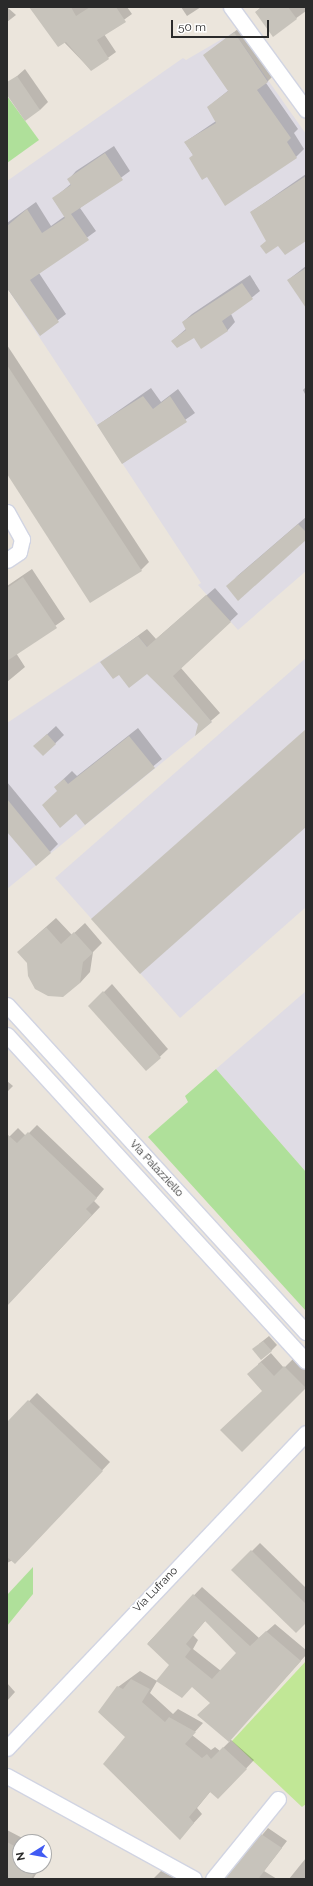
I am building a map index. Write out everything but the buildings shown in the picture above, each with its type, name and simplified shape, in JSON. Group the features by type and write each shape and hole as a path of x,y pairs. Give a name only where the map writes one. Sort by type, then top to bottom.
{"street":[{"path":"231,7 306,110"},
{"path":"7,512 22,539 18,552 7,560"},
{"name":"Via Palazziello","path":"7,1005 306,1332"},
{"name":"Via Palazziello","path":"7,1035 306,1361"},
{"name":"Via Lufrano","path":"7,1748 306,1433"},
{"path":"7,1776 194,1879"},
{"path":"213,1879 278,1798"}],"shaded area":[{"path":"234,32 306,134 306,571 238,630 198,585 201,583 7,288 7,181 183,58 186,60"},
{"path":"138,636 212,722 7,889 7,723"},
{"path":"306,658 306,907 180,1018 55,878"},
{"path":"306,991 306,1172 216,1069"}],"green space":[{"path":"7,96 39,140 7,163"},
{"path":"216,1069 306,1172 306,1311 148,1137 188,1102 185,1096"},
{"path":"33,1567 33,1594 7,1626 7,1595"},
{"path":"306,1661 306,1804 302,1807 232,1741"}]}
